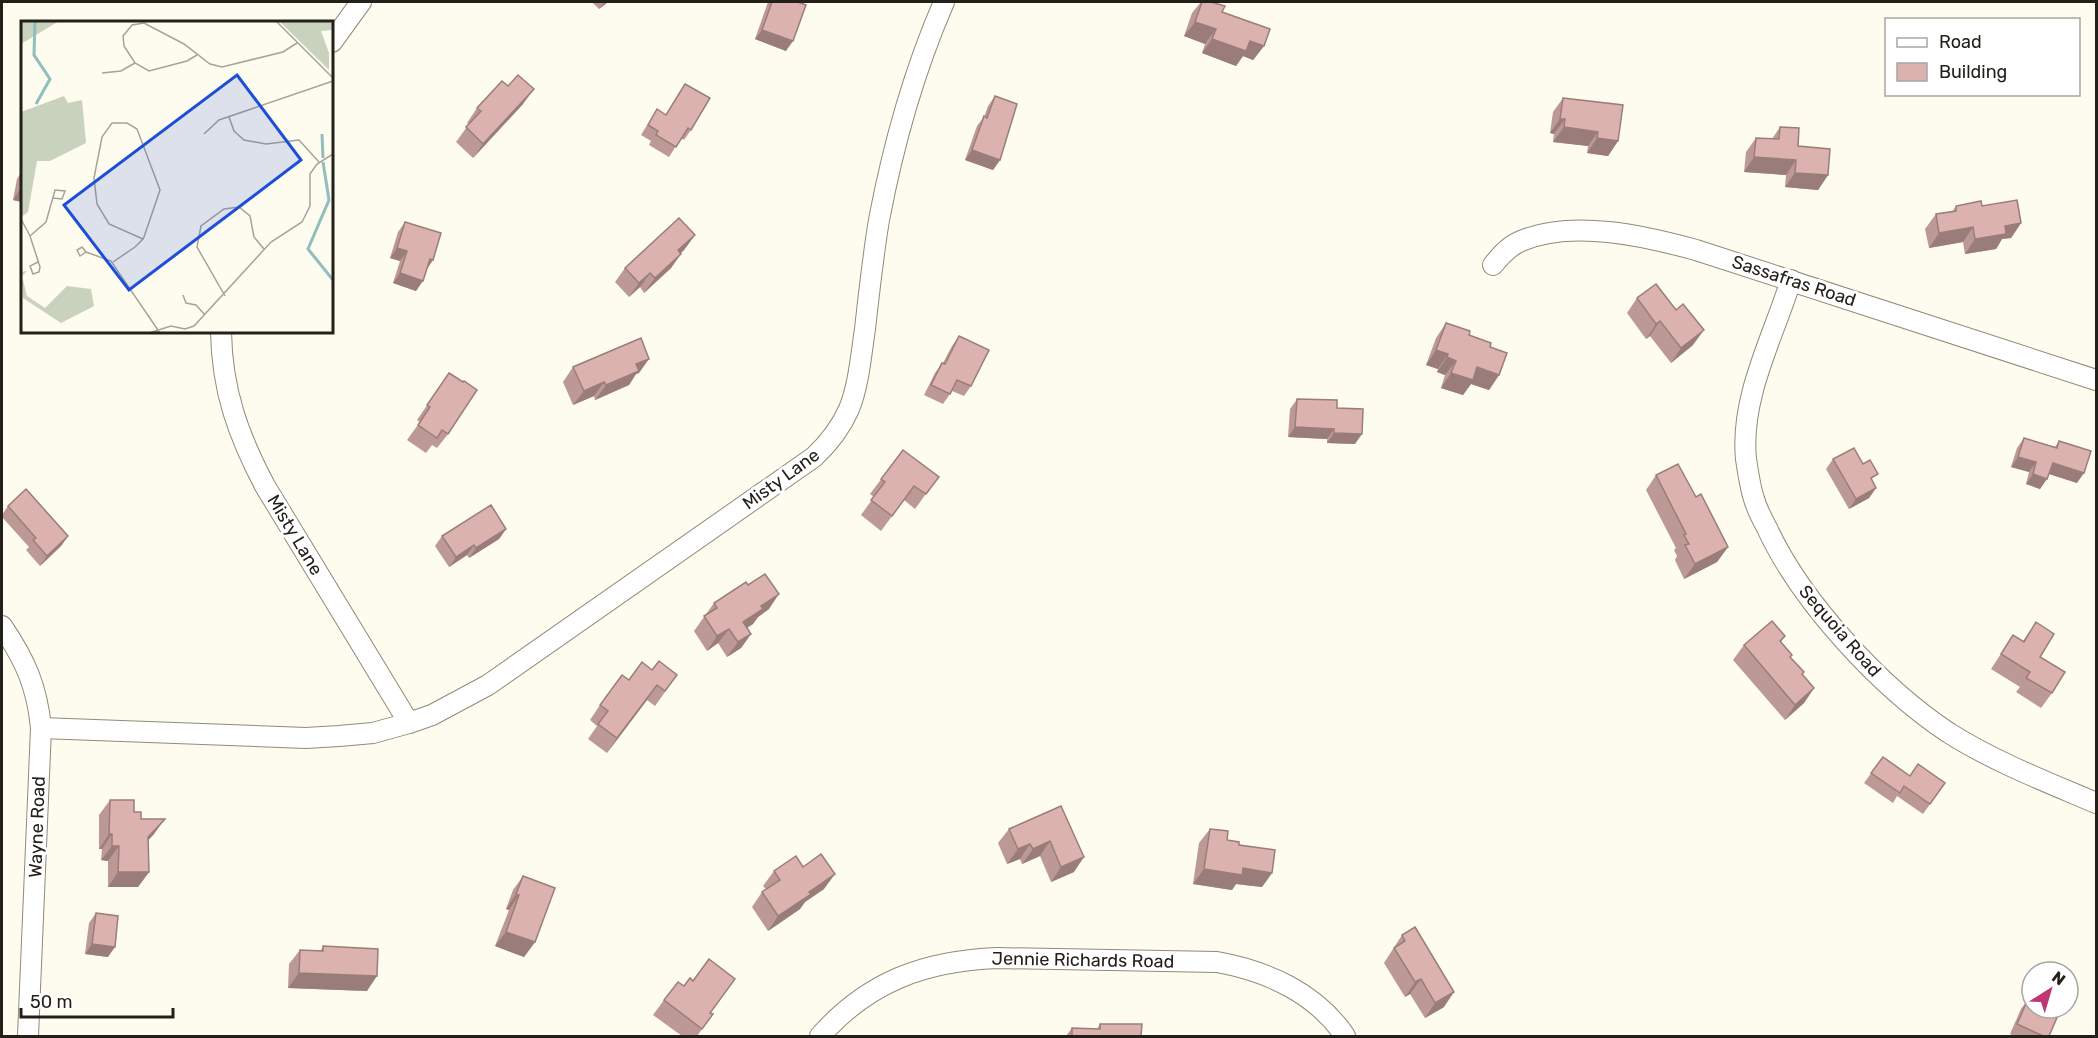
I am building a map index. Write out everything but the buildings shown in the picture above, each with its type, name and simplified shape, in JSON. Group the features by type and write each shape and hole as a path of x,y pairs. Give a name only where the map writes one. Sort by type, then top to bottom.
{"street":[{"path":"333,41 361,2"},
{"name":"Misty Lane","path":"41,728 306,738 373,733 409,723 432,715 488,685 805,464 826,445 848,410 855,389 861,361 879,220 913,84 944,2"},
{"name":"Sassafras Road","path":"1493,265 1504,252 1519,242 1541,234 1576,231 1643,237 1696,250 2097,380"},
{"name":"Sequoia Road","path":"1791,280 1760,364 1747,417 1746,458 1754,501 1773,543 1801,587 1836,631 1884,680 1916,708 1982,752 2097,803"},
{"name":"Misty Lane","path":"222,333 225,384 241,437 251,460 409,723"},
{"name":"Wayne Road","path":"2,626 34,684 41,728 28,1036"},
{"name":"Jennie Richards Road","path":"820,1036 855,1003 910,973 938,964 967,959 997,958 1217,962 1247,967 1300,992 1323,1011 1345,1036"}]}
